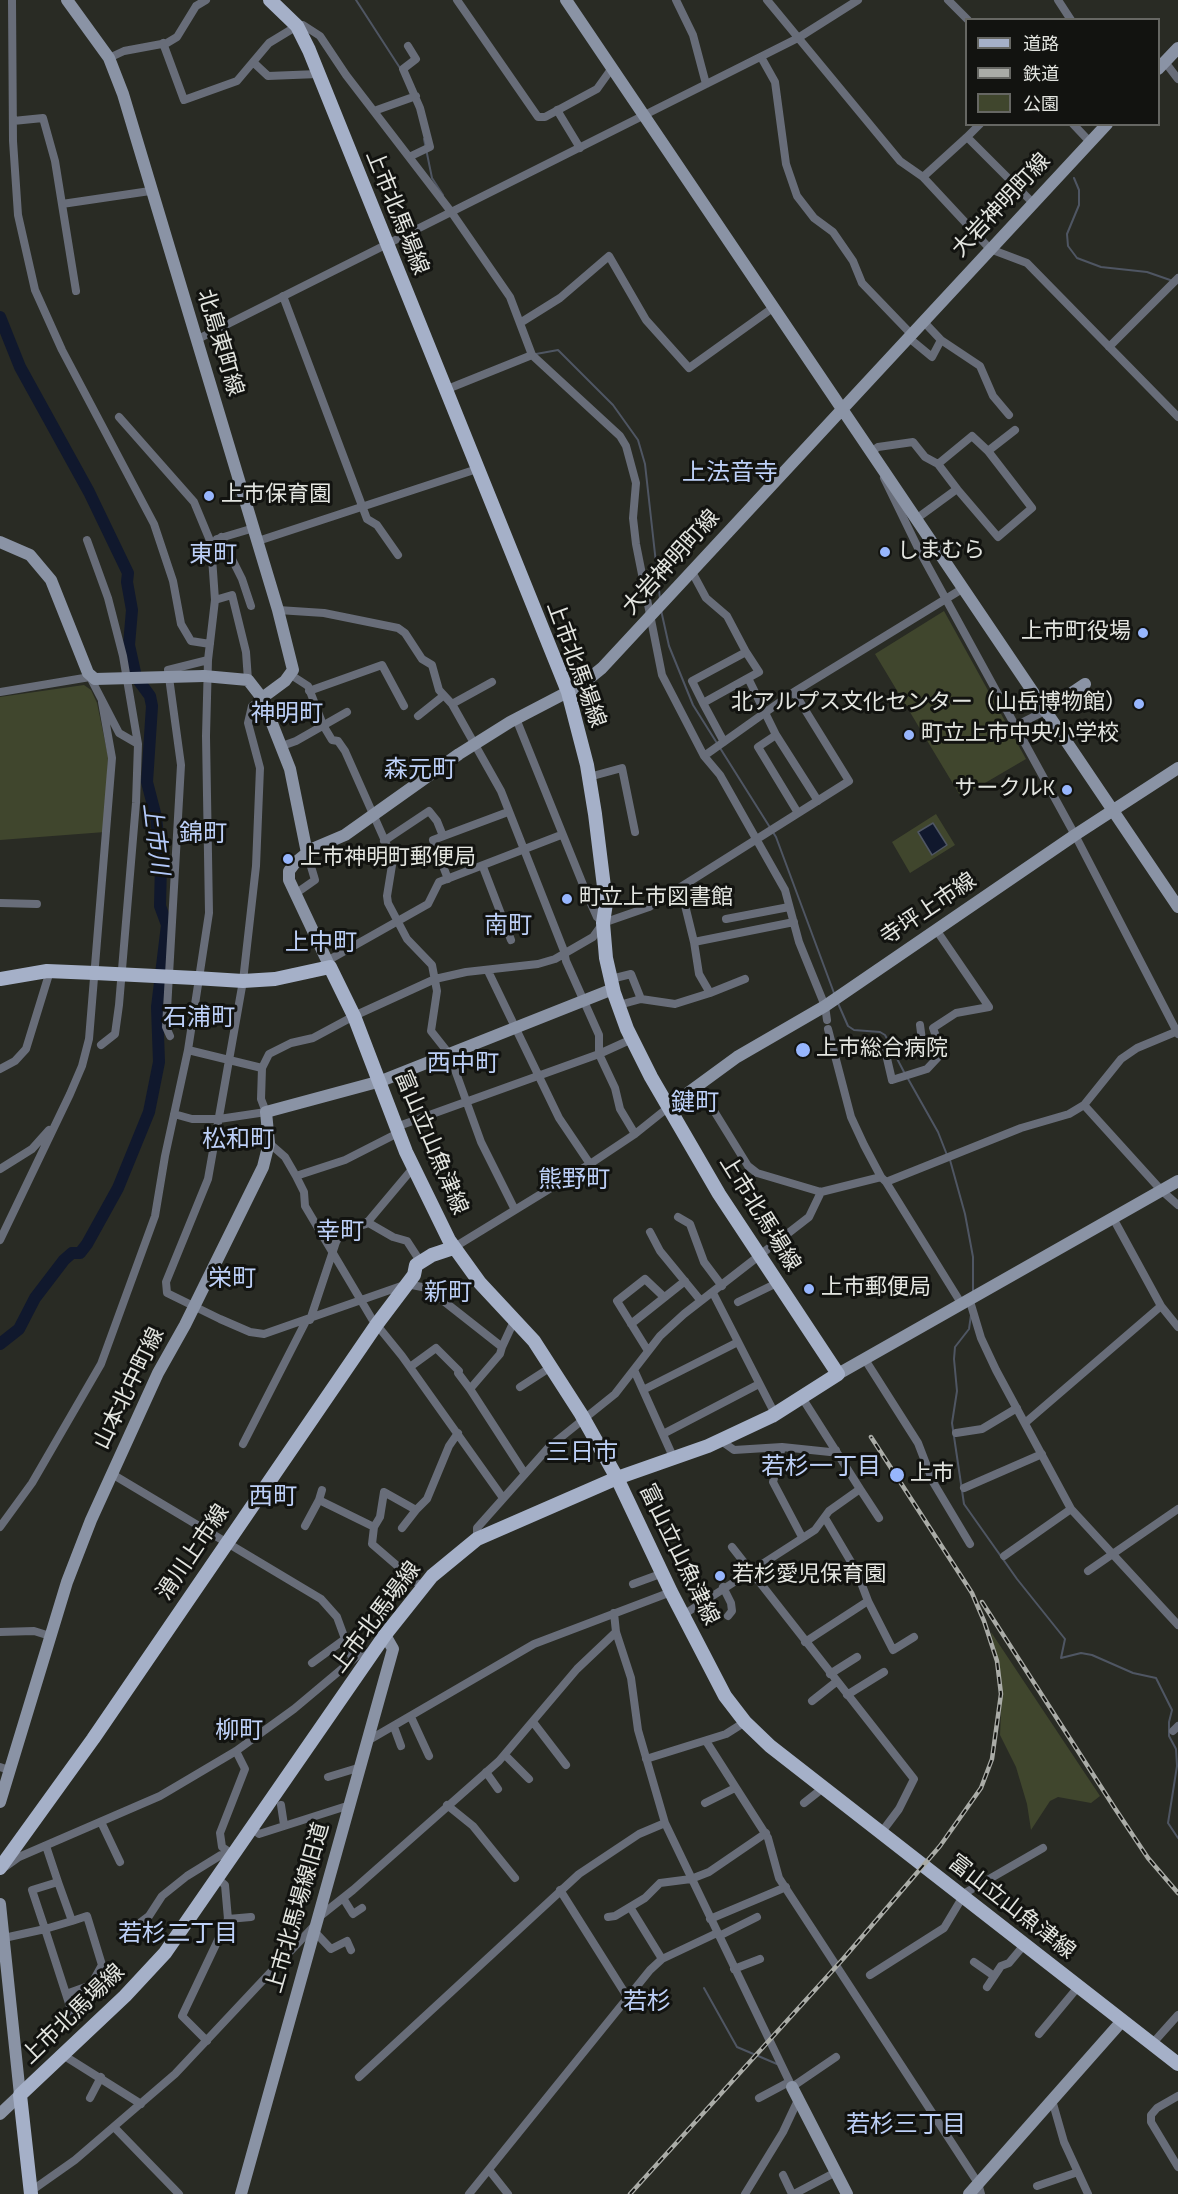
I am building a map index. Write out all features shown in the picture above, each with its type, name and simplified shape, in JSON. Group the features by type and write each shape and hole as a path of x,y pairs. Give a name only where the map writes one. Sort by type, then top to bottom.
{"main road":[{"name":"北島東町線","path":"67,0 109,58 123,94 150,191 278,610 293,670 291,675"},
{"name":"上市北馬場線","path":"31,2193 20,2095 157,1961 232,1858 385,1635 432,1576 477,1539 617,1478 674,1459 720,1440 775,1414 838,1374 719,1194 670,1106 651,1077 632,1039 612,984 603,923 606,903 589,777 568,692 318,74 297,26 270,0"},
{"path":"566,0 1178,908"},
{"path":"1162,66 1178,48"},
{"name":"大岩神明町線","path":"307,853 345,835 475,745 568,692 602,669 1105,126"},
{"path":"0,542 30,555 51,580 93,678 207,676 248,680 262,698 282,746 298,797 307,853 289,871 289,880 328,964 275,979 243,981 50,971 0,979"},
{"path":"262,698 291,675"},
{"path":"1045,711 1085,684"},
{"name":"寺坪上市線","path":"670,1106 737,1057 825,1006 1075,835 1178,768"},
{"name":"富山立山魚津線","path":"328,964 354,1016 413,1168 453,1248 480,1283 534,1341 551,1366 617,1478 671,1592 725,1696 745,1722 770,1746 823,1788 1178,2064"},
{"path":"266,1112 453,1063 516,1029 612,984"},
{"name":"山本北中町線","path":"0,1802 4,1768 67,1582 112,1474 158,1373 194,1307 263,1167 269,1143 266,1112"},
{"path":"838,1374 1178,1181"},
{"path":"420,1261 453,1248"},
{"name":"滑川上市線","path":"0,1869 407,1284 420,1261"},
{"name":"上市北馬場線旧道","path":"241,2194 393,1649 385,1635"},
{"path":"0,1904 20,2095 0,2114"},
{"path":"969,2194 980,2189 1052,2100 1122,2021"},
{"path":"790,2085 847,2194"}],"street":[{"path":"12,0 13,121 18,215 35,290 62,350 154,524 173,581 181,624 191,641 210,644"},
{"path":"109,58 124,51 163,43 183,31 196,6 206,0"},
{"path":"457,0 538,117 557,110 597,89 612,68"},
{"path":"676,0 693,35 706,84"},
{"path":"767,0 900,161 923,177 990,249 1027,263 1178,417"},
{"path":"196,340 798,38 858,0"},
{"path":"948,0 966,18"},
{"path":"1060,1 1070,18"},
{"path":"163,43 184,100 237,81 269,43 297,26 303,25 320,36 452,213 510,297 532,355 620,436 626,446 636,483 633,518 662,675 704,756 720,775 784,890 825,1006 851,1116 884,1179 965,1300 981,1338 1071,1509 1178,1625"},
{"path":"408,46 416,59 403,69 416,96 430,147 409,157"},
{"path":"761,57 775,82 786,164 797,196 814,218 833,232 853,261 862,283 932,357 941,340"},
{"path":"253,62 268,76 318,74"},
{"path":"1162,66 1178,79"},
{"path":"374,111 416,96"},
{"path":"557,110 580,148"},
{"path":"13,121 43,118 62,204 76,291"},
{"path":"923,177 978,126"},
{"path":"1076,126 1090,142"},
{"path":"967,137 1034,203"},
{"path":"62,204 150,191"},
{"path":"520,323 560,298 609,256 646,320 689,368 774,307"},
{"path":"1109,347 1178,278"},
{"path":"283,296 367,519 377,525 398,555"},
{"path":"924,322 941,340 980,366 993,396 1009,416"},
{"path":"445,390 532,355"},
{"path":"0,1527 32,1483 101,1364 155,1216 188,1050 209,913 210,849 206,736 208,660 215,600 212,543 195,502 119,417"},
{"path":"988,451 1015,430"},
{"path":"871,452 878,447 913,442 925,457 938,464 998,537 1032,508 988,451 972,436 938,464"},
{"path":"258,541 477,470"},
{"path":"698,1085 748,1166 771,1179 821,1192 884,1179 1021,1128 1069,1114 1084,1105 1121,1059 1137,1048 1177,1032 1075,835 945,600 884,479 883,470"},
{"path":"916,519 957,489"},
{"path":"212,543 221,537 254,528"},
{"path":"221,537 251,606"},
{"path":"87,540 108,598 121,646 130,687 138,744 136,803 119,1005 115,1034 101,1045"},
{"path":"919,550 932,543"},
{"path":"692,572 706,598 727,616 759,672 703,703"},
{"path":"704,756 794,692 962,589"},
{"path":"215,600 232,595 246,652 248,680"},
{"path":"278,610 324,613 398,628 405,633 422,659 432,665 443,696 452,704 501,791 582,999 599,1035 599,1054 615,1088 621,1109 634,1134"},
{"path":"724,742 692,681 746,652"},
{"path":"170,1036 166,1027 181,765 168,670 208,660"},
{"path":"309,691 382,665 404,706"},
{"path":"291,675 308,686 323,725 332,740 338,741 345,751 373,814 394,866 387,896 407,939 428,958 435,979 437,991 431,1031 453,1063 481,1142 516,1210"},
{"path":"0,692 93,678 102,702 119,733 138,744"},
{"path":"748,678 776,735 818,801"},
{"path":"452,704 492,682"},
{"path":"174,1114 192,1119 219,1119 266,1112 261,1099 262,1068 269,1054 291,1043 313,1038 354,1016 435,979 466,972 538,964 555,958 593,937 603,923 649,908 681,889 849,781 794,692"},
{"path":"418,716 443,696"},
{"path":"262,698 252,706 248,723 260,768 256,866 243,981 231,1060 222,1089 208,1179 166,1282 167,1293 250,1332 264,1334 407,1284 427,1288 502,1347"},
{"path":"0,1240 82,1066 89,1039 103,891 112,758 102,702"},
{"path":"1015,726 1045,711"},
{"path":"282,746 296,741 347,712"},
{"path":"517,721 561,835 597,917 603,923"},
{"path":"776,735 759,747 798,813"},
{"path":"589,777 622,768 635,831"},
{"path":"384,841 429,811 443,836"},
{"path":"448,879 432,840 508,812"},
{"path":"328,964 428,904 439,882 523,852 561,835"},
{"path":"295,894 315,880 307,853"},
{"path":"483,867 512,940"},
{"path":"681,889 699,974 710,993"},
{"path":"0,903 37,904"},
{"path":"726,919 789,907"},
{"path":"694,942 794,922"},
{"path":"920,1025 922,1040 885,1050 892,1080 927,1070 942,1053 933,1028 956,1013 989,1007 937,931"},
{"path":"0,1069 15,1061 26,1049 50,971"},
{"path":"488,971 559,1118 590,1164"},
{"path":"612,984 631,974 641,999"},
{"path":"619,1005 641,999 675,1004 745,979"},
{"path":"296,1176 345,1160 397,1130 466,1101 599,1054 632,1039"},
{"path":"188,1050 262,1068"},
{"path":"1084,1105 1161,1190 1178,1205"},
{"path":"453,1248 590,1164 670,1106"},
{"path":"0,1169 32,1149 54,1124"},
{"path":"269,1143 285,1157 304,1192 306,1206 361,1301 503,1498"},
{"path":"243,1444 308,1320 342,1232 367,1222 413,1168"},
{"path":"477,1539 477,1528 549,1447 615,1394 660,1336 809,1217 821,1192"},
{"path":"678,1217 690,1224 704,1262 722,1286"},
{"path":"1113,1218 1161,1306 1178,1327"},
{"path":"367,1222 393,1237 407,1241 420,1261"},
{"path":"650,1232 660,1251 701,1301"},
{"path":"648,1351 617,1301 645,1279 664,1297"},
{"path":"631,1324 685,1281"},
{"path":"738,1302 777,1283"},
{"path":"713,1293 775,1414"},
{"path":"1025,1423 1161,1306"},
{"path":"470,1389 500,1354 515,1319"},
{"path":"643,1390 738,1341"},
{"path":"410,1367 436,1348 459,1371 458,1373 525,1474"},
{"path":"864,1358 918,1443 933,1482 970,1544"},
{"path":"519,1387 551,1366"},
{"path":"634,1370 674,1459"},
{"path":"663,1434 759,1384"},
{"path":"801,1396 879,1518"},
{"path":"956,1433 982,1429 1017,1408"},
{"path":"402,1528 428,1499 449,1446 458,1434"},
{"path":"720,1440 734,1450 782,1447 830,1452 836,1450"},
{"path":"782,1447 773,1482 802,1537"},
{"path":"964,1488 1042,1454"},
{"path":"112,1474 321,1599 337,1617 352,1658"},
{"path":"683,1615 723,1587 815,1530 829,1512 860,1489"},
{"path":"305,1527 322,1490"},
{"path":"416,1510 384,1492 380,1517 374,1527 372,1544 423,1588"},
{"path":"319,1500 374,1527"},
{"path":"1004,1556 1071,1509"},
{"path":"1088,1571 1113,1556 1178,1509"},
{"path":"825,1518 857,1572 893,1650 914,1637"},
{"path":"732,1547 748,1571 914,1779 899,1809 881,1833"},
{"path":"633,1584 663,1573"},
{"path":"723,1587 731,1603 732,1611 728,1616"},
{"path":"369,1740 534,1644 671,1592"},
{"path":"805,1642 868,1600"},
{"path":"614,1613 616,1632 631,1678 638,1730 664,1823 790,2085"},
{"path":"0,1632 34,1631 50,1636"},
{"path":"31,2193 75,2160 141,2104 207,2041 343,1898 504,1755 578,1669 616,1632"},
{"path":"312,1663 345,1640"},
{"path":"0,1869 19,1857 159,1796 236,1751 294,1709 352,1658 362,1652 372,1655"},
{"path":"830,1674 857,1657"},
{"path":"846,1695 884,1672"},
{"path":"812,1701 836,1682"},
{"path":"411,1717 429,1756"},
{"path":"533,1722 557,1750 566,1765"},
{"path":"646,1759 726,1734 745,1722"},
{"path":"394,1727 401,1746"},
{"path":"706,1741 766,1833 773,1850 776,1871 980,2189"},
{"path":"232,1858 222,1847 220,1833 244,1769 236,1751"},
{"path":"504,1755 529,1779"},
{"path":"328,1777 361,1767"},
{"path":"486,1772 498,1789"},
{"path":"705,1803 735,1788"},
{"path":"804,1803 823,1788"},
{"path":"281,1805 284,1825"},
{"path":"252,1828 259,1834 350,1805"},
{"path":"447,1805 472,1826 515,1878"},
{"path":"101,1822 120,1862"},
{"path":"359,2077 560,1890 639,1834 664,1823"},
{"path":"608,1917 615,1916 645,1898 660,1883 692,1879 709,1872 766,1833"},
{"path":"46,1846 72,1921"},
{"path":"870,1975 944,1928 961,1896 1043,1848"},
{"path":"129,1931 149,1916 162,1896 187,1876 222,1855 232,1858"},
{"path":"207,2041 182,2016 228,1919 225,1885 218,1878"},
{"path":"58,1882 32,1890 75,2022"},
{"path":"710,1919 786,1887"},
{"path":"560,1890 628,1998"},
{"path":"343,1898 353,1914 362,1908"},
{"path":"630,1907 662,1959"},
{"path":"4,1938 45,1929 87,1916 102,1965 90,1985 66,1994"},
{"path":"228,1919 251,1917"},
{"path":"469,2194 662,1959 757,1917"},
{"path":"316,1924 331,1949 347,1941 351,1950"},
{"path":"987,1987 994,1976 1023,1945"},
{"path":"734,1969 760,1959"},
{"path":"974,1962 994,1976"},
{"path":"1039,2034 1078,1987"},
{"path":"1152,2044 1178,2015"},
{"path":"63,2055 141,2104"},
{"path":"759,2098 790,2085 836,2057"},
{"path":"90,2098 101,2078"},
{"path":"1178,2096 1157,2108 1151,2115 1151,2122 1178,2167"},
{"path":"745,2194 783,2132 798,2100"},
{"path":"1052,2100 1064,2142 1088,2194"},
{"path":"114,2127 179,2194"},
{"path":"489,2169 508,2194"},
{"path":"783,2175 793,2194 836,2172"},
{"path":"1037,2186 1078,2172"}],"green space":[{"path":"944,611 1026,759 961,797 875,654"},
{"path":"84,685 91,690 97,703 108,756 105,832 0,840 0,697"},
{"path":"936,814 955,845 910,873 892,842"},
{"path":"991,1632 1100,1796 1091,1803 1058,1797 1050,1801 1031,1830 1027,1804 1016,1767 1000,1735 1002,1689"}],"water":[{"path":"933,823 947,845 932,855 918,832"}],"waterway":[{"path":"356,0 400,68"},
{"path":"424,139 432,178 443,195"},
{"path":"1074,178 1079,190 1079,205 1067,234 1068,246 1077,258 1101,267 1147,272 1173,281"},
{"name":"上市川","path":"0,317 20,367 89,492 128,573 127,582 132,610 129,645 136,677 150,696 152,706 147,782 156,817 161,863 160,906 167,925 157,1007 159,1062 149,1112 118,1188 87,1244 80,1253 72,1253 64,1260 35,1298 19,1329 0,1344"},
{"path":"536,354 558,350 613,405 638,440 645,464 660,599"},
{"path":"661,610 669,646 693,705 776,837 834,993"},
{"path":"837,1001 848,1026 854,1030 880,1032 885,1035 891,1046"},
{"path":"893,1051 904,1072"},
{"path":"907,1077 938,1132 947,1155"},
{"path":"950,1160 965,1214 973,1257 973,1292"},
{"path":"971,1315 969,1329 955,1347 954,1359 957,1391 952,1423 964,1504 1017,1579 1065,1639 1061,1658 1081,1653 1092,1655 1133,1673 1156,1678 1172,1710 1169,1736 1176,1749 1177,1766 1168,1823 1178,1838"},
{"path":"704,1988 737,2047 777,2064"}],"railway":[{"path":"630,2194 843,1959 940,1846 981,1788 992,1759 1001,1694 997,1661 984,1621 972,1593 871,1437"},
{"path":"982,1602 1148,1858 1178,1893"}],"place":[{"name":"上市保育園","path":"209,496"},
{"name":"しまむら","path":"885,552"},
{"name":"上市町役場","path":"1143,633"},
{"name":"北アルプス文化センター（山岳博物館）","path":"1139,704"},
{"name":"町立上市中央小学校","path":"909,735"},
{"name":"サークルK","path":"1067,790"},
{"name":"上市神明町郵便局","path":"288,859"},
{"name":"町立上市図書館","path":"567,899"},
{"name":"上市総合病院","path":"803,1050"},
{"name":"上市郵便局","path":"809,1289"},
{"name":"上市","path":"897,1475"},
{"name":"若杉愛児保育園","path":"720,1576"}],"district":[{"name":"上法音寺","path":"730,474"},
{"name":"東町","path":"213,556"},
{"name":"神明町","path":"287,715"},
{"name":"森元町","path":"420,771"},
{"name":"錦町","path":"203,835"},
{"name":"南町","path":"508,927"},
{"name":"上中町","path":"321,944"},
{"name":"石浦町","path":"199,1019"},
{"name":"西中町","path":"463,1065"},
{"name":"鍵町","path":"695,1104"},
{"name":"松和町","path":"238,1141"},
{"name":"熊野町","path":"574,1181"},
{"name":"幸町","path":"340,1233"},
{"name":"栄町","path":"232,1280"},
{"name":"新町","path":"448,1294"},
{"name":"三日市","path":"582,1454"},
{"name":"若杉一丁目","path":"821,1468"},
{"name":"西町","path":"273,1498"},
{"name":"柳町","path":"239,1732"},
{"name":"若杉二丁目","path":"178,1935"},
{"name":"若杉","path":"647,2003"},
{"name":"若杉三丁目","path":"906,2126"}]}
